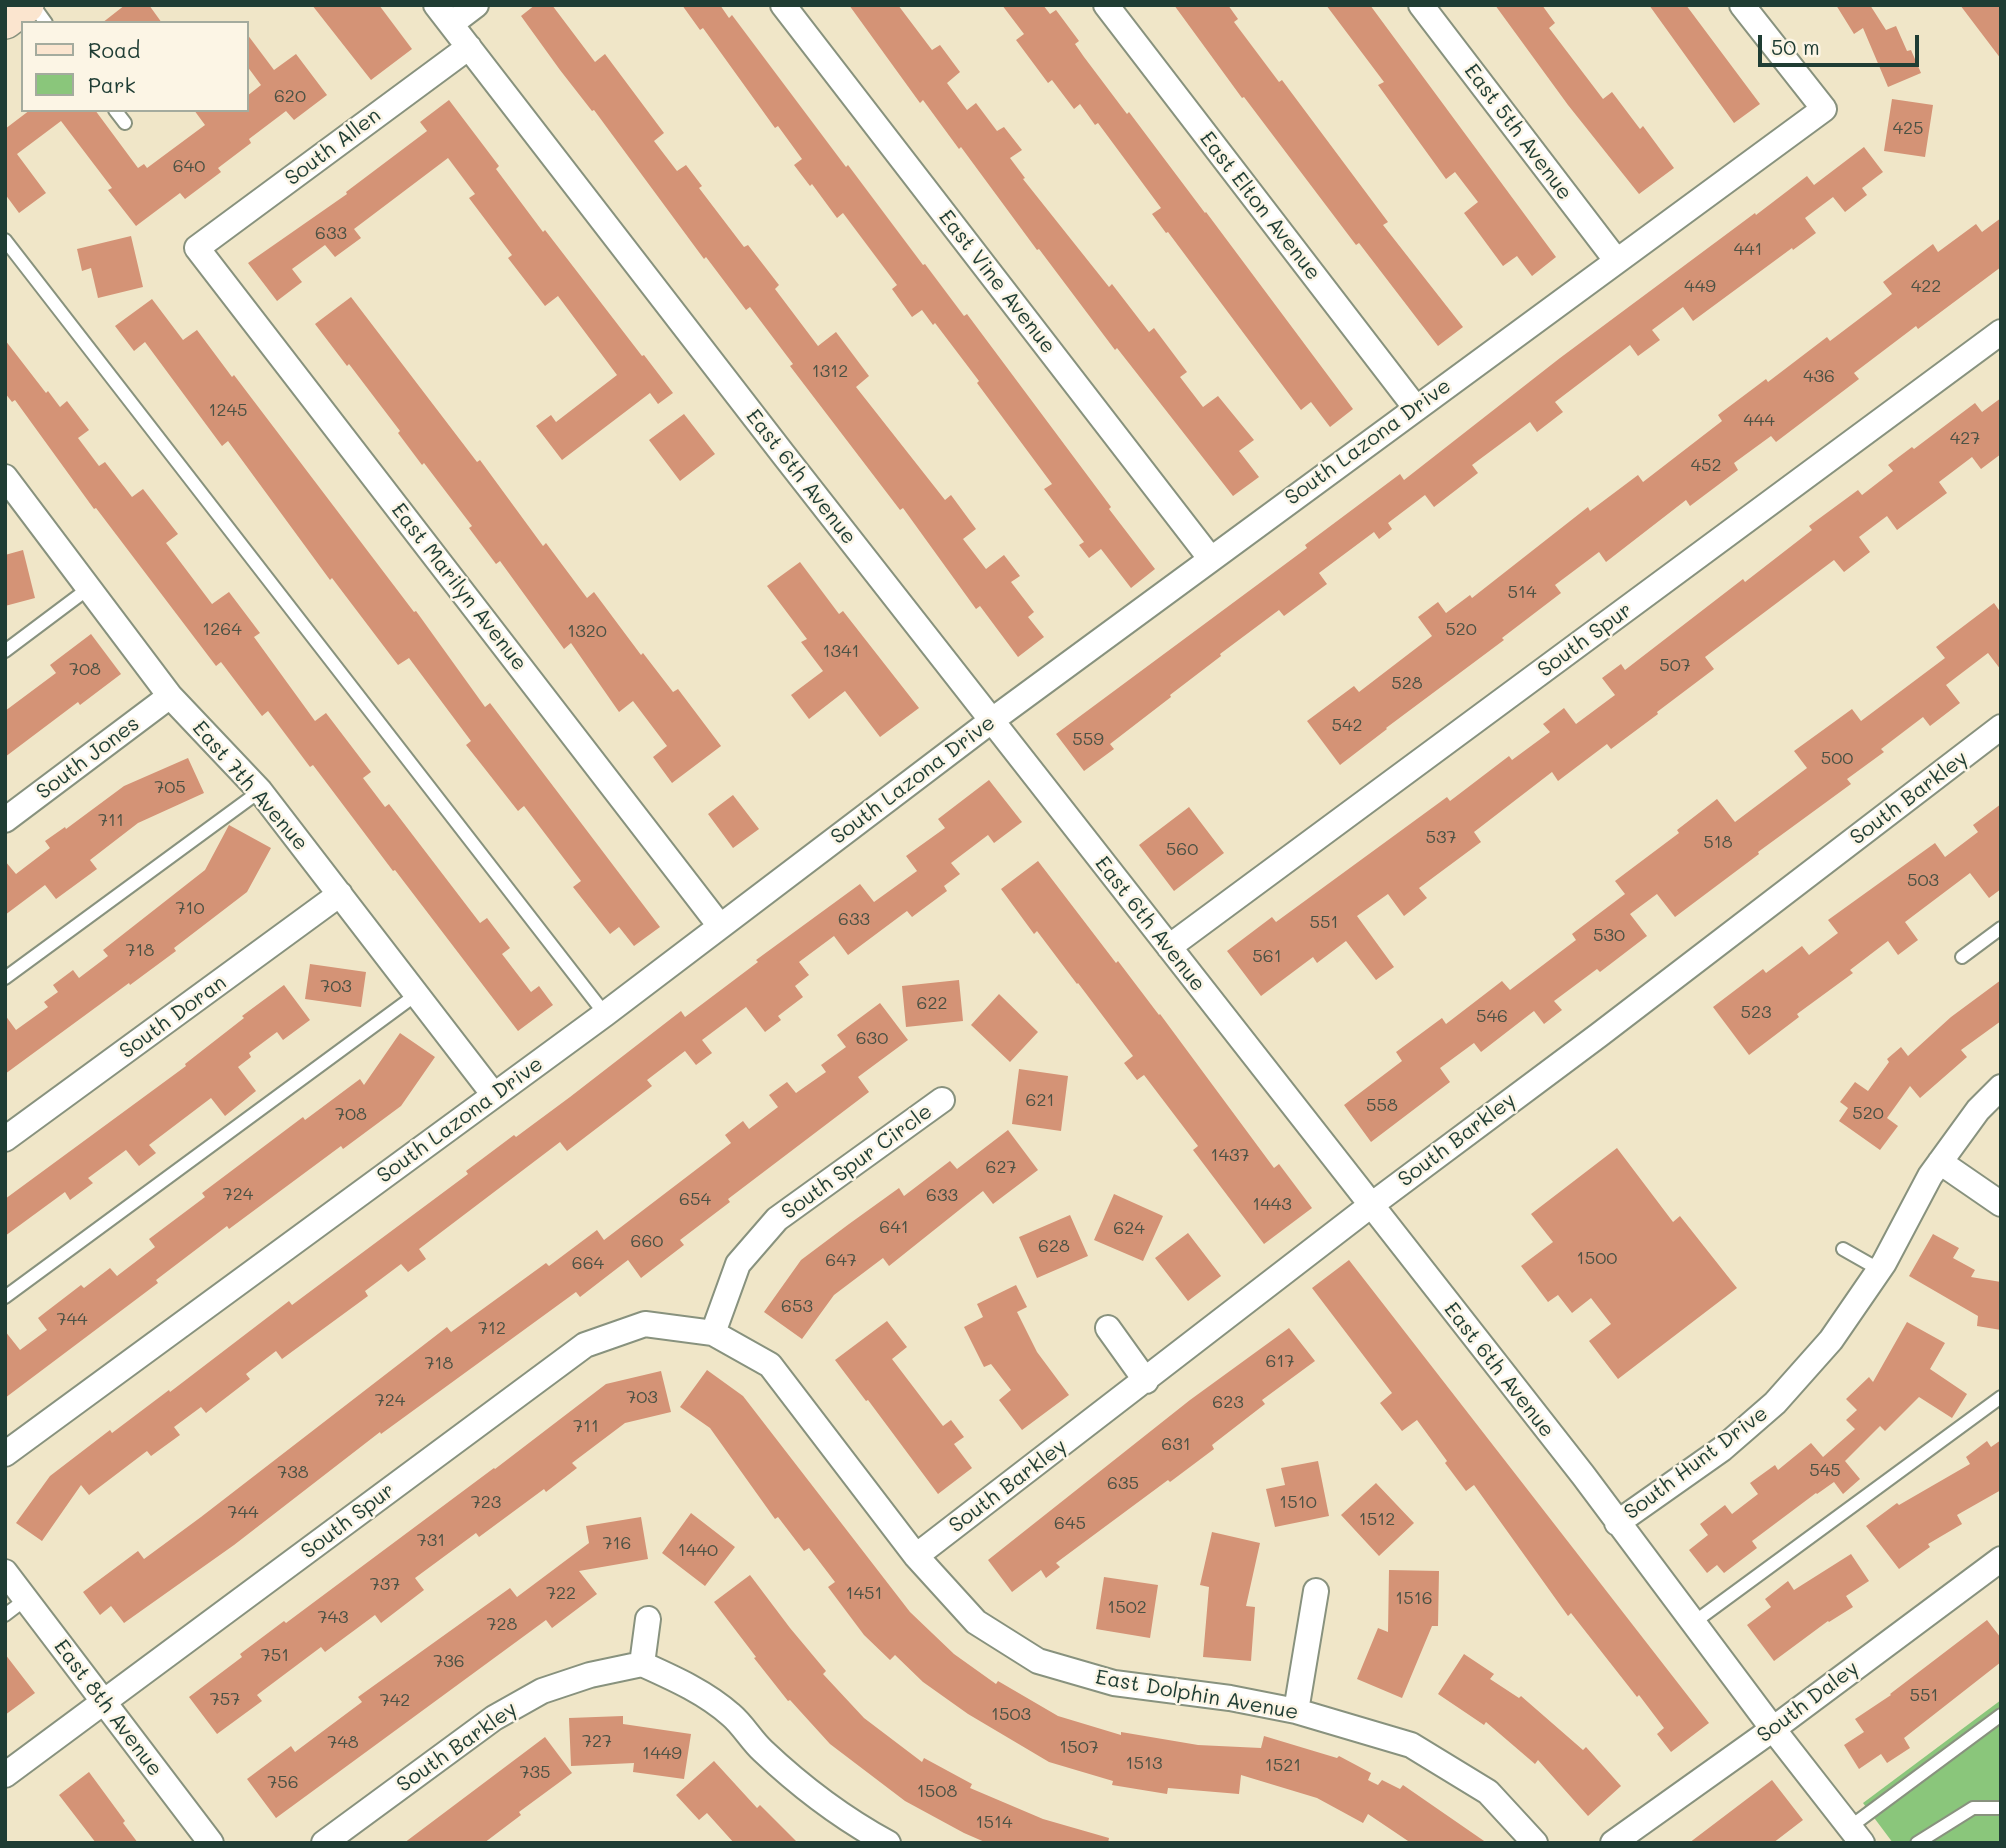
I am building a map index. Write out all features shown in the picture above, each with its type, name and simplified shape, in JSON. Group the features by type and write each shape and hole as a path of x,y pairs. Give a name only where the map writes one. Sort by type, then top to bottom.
{"main road":[{"path":"5,20 25,5"}],"street":[{"path":"443,15 476,5"},
{"name":"East Vine Avenue","path":"783,5 1210,558"},
{"name":"East Elton Avenue","path":"1106,5 1415,407"},
{"name":"East 5th Avenue","path":"1421,5 1616,260"},
{"name":"South Lazona Drive","path":"5,1454 605,1014 991,720 1210,558 1824,109 1742,5"},
{"name":"East 6th Avenue","path":"443,15 1370,1206 1583,1475 1856,1835"},
{"name":"South Allen","path":"197,248 468,47"},
{"name":"East Marilyn Avenue","path":"197,248 720,926"},
{"name":"South Spur","path":"1169,947 2001,332"},
{"name":"East 7th Avenue","path":"7,485 170,696 260,791 494,1095"},
{"name":"South Jones","path":"5,821 170,696"},
{"name":"South Barkley","path":"916,1556 1370,1206 1599,1035 2001,727"},
{"name":"South Doran","path":"5,1139 340,894"},
{"name":"South Hunt Drive","path":"1617,1523 1721,1449 1775,1403 1831,1340 1880,1270 1930,1176 1978,1110 2001,1087"},
{"name":"South Spur Circle","path":"713,1333 738,1264 777,1219 942,1100"},
{"path":"1940,1163 2001,1204"},
{"name":"South Spur","path":"5,1775 585,1345 645,1324 713,1333"},
{"path":"1108,1328 1146,1381"},
{"name":"East Dolphin Avenue","path":"713,1333 770,1364 916,1556 976,1622 1038,1661 1114,1683 1230,1698 1296,1711 1411,1745 1488,1792 1535,1843"},
{"name":"South Daley","path":"1613,1843 1773,1729 2001,1559"},
{"name":"East 8th Avenue","path":"5,1572 211,1843"},
{"path":"1296,1711 1316,1591"},
{"path":"648,1619 642,1664 689,1686 731,1714 760,1749 802,1786 867,1832 888,1843"},
{"name":"South Barkley","path":"324,1843 494,1718 542,1691 590,1675 642,1664"}],"lane":[{"path":"33,5 45,21"},
{"path":"117,112 125,123"},
{"path":"5,240 605,1014"},
{"path":"5,651 89,588"},
{"path":"5,978 260,791"},
{"path":"1962,957 2001,928"},
{"path":"5,1297 417,994"},
{"path":"1843,1249 1880,1270"},
{"path":"1693,1623 2001,1397"},
{"path":"5,1615 26,1599"},
{"path":"1856,1835 2001,1715"},
{"path":"1917,1843 1973,1808 2001,1808"}],"green space":[{"path":"2001,1700 2001,1843 1893,1843 1863,1803"}],"building":[{"path":"125,5 149,5 161,21 105,21"},
{"path":"312,5 379,5 412,49 371,80"},
{"path":"535,5 552,5 595,62 605,54 664,133 654,141 677,171 686,165 702,186 699,188 744,247 748,245 779,285 775,289 818,346 836,332 869,376 856,387 945,500 951,495 976,529 963,539 986,569 1004,555 1020,576 1011,582 1034,612 1028,617 1044,637 1018,657 980,606 976,609 903,508 900,510 790,366 793,364 750,307 746,310 706,257 704,259 594,110 592,111 560,70 521,16"},
{"path":"682,5 720,5 729,18 732,15 923,265 925,264 964,316 967,314 1155,569 1131,588 1101,549 1089,558 1079,545 1084,542 1044,489 1052,484 977,383 979,381 922,310 912,317 892,289 897,285 843,213 837,218 812,184 810,186 794,165 802,159 778,126 775,128 703,28 700,30"},
{"path":"849,5 898,5 932,50 940,45 960,72 947,83 967,110 976,103 997,131 1004,127 1022,150 1010,158 1025,178 1023,179 1109,287 1112,284 1149,332 1154,328 1187,372 1180,377 1203,407 1218,396 1254,440 1239,451 1259,477 1233,496 1117,348 1115,350 1039,249 1037,250 961,147 959,149 923,100 920,103"},
{"path":"1002,5 1043,5 1050,14 1056,10 1079,41 1075,44 1084,57 1206,212 1353,409 1330,427 1311,402 1301,410 1152,214 1161,208 1098,123 1095,125 1080,104 1074,109 1052,80 1048,83 1016,40 1024,34"},
{"path":"1174,5 1228,5 1238,19 1234,22 1279,82 1282,80 1388,222 1383,225 1463,327 1438,346 1359,243 1356,245 1244,97 1242,98"},
{"path":"1326,5 1370,5 1556,257 1532,276 1517,256 1503,266 1464,213 1478,202 1455,172 1446,179 1378,85 1384,82"},
{"path":"1495,5 1542,5 1555,23 1549,28 1603,99 1612,92 1640,129 1643,126 1674,168 1639,194 1568,105"},
{"path":"1649,5 1686,5 1760,104 1734,123"},
{"path":"1836,5 1870,5 1886,30 1896,26 1921,73 1888,87 1863,28 1854,34"},
{"path":"1960,5 2001,5 2001,59"},
{"path":"248,35 274,70 296,54 327,95 294,120 286,111 249,139 251,143 218,168 221,172 185,199 180,193 136,226 108,190 112,188 61,121 17,154 46,193 19,213 5,194 5,129 27,112 96,112 138,168 144,164 147,168 205,125 195,112 248,112 248,95 261,85 248,67"},
{"path":"1892,99 1933,105 1925,157 1884,151"},
{"path":"449,100 499,166 496,169 543,232 545,230 673,393 658,404 650,393 562,460 536,426 551,415 556,422 617,375 558,296 545,306 508,258 512,255 469,198 475,194 448,158 354,229 361,238 335,257 325,245 292,269 302,282 277,301 248,263 347,194 346,192 427,131 420,122"},
{"path":"1864,147 1883,172 1862,188 1867,195 1845,212 1833,197 1805,218 1816,233 1793,250 1792,248 1693,321 1683,307 1652,330 1660,340 1638,356 1630,345 1555,402 1563,412 1537,432 1530,422 1472,465 1478,473 1434,507 1425,495 1388,523 1392,529 1379,539 1374,532 1319,573 1327,584 1284,616 1279,610 1220,654 1221,656 1170,695 1171,697 1110,744 1114,749 1084,771 1056,734 1307,548 1305,545 1400,474 1404,480 1560,358 1755,213 1756,215 1807,176 1814,185"},
{"path":"2001,218 2001,267 1854,373 1859,379 1776,442 1771,436 1734,463 1738,470 1690,506 1686,500 1606,562 1599,552 1555,585 1561,593 1340,765 1307,721 1354,686 1359,692 1432,636 1418,617 1438,602 1446,613 1470,595 1472,598 1588,507 1590,511 1638,475 1643,482 1722,421 1718,415 1766,379 1768,382 1827,337 1830,341 1892,294 1883,282 1933,244 1938,252 1976,224 1982,232"},
{"path":"131,236 143,287 98,298 91,268 82,271 77,249"},
{"path":"351,297 477,462 480,460 543,546 546,543 587,598 594,592 641,655 643,653 673,692 678,689 721,746 672,783 653,757 667,746 633,701 619,712 571,643 564,649 500,561 496,564 469,528 472,526 424,463 422,465 349,364 347,366 315,324"},
{"path":"152,299 183,340 197,330 232,377 234,375 414,612 416,611 485,707 490,703 660,927 634,946 619,927 610,934 573,887 581,881 524,806 518,811 466,745 471,741 409,658 398,665 332,578 330,580 228,441 222,446 145,342 134,351 115,326"},
{"path":"5,340 46,393 48,391 60,407 67,401 89,430 78,438 99,466 105,462 132,497 143,489 178,534 166,543 212,604 229,592 260,633 254,637 315,721 326,713 371,772 363,778 385,807 389,804 480,923 487,918 510,948 502,954 531,992 539,986 553,1005 518,1031 313,765 310,767 268,711 262,716 221,662 216,666 96,508 94,509 15,400 12,402 5,393"},
{"path":"2001,398 2001,454 1981,469 1972,457 1939,482 1947,493 1897,530 1887,516 1859,537 1870,552 1844,572 1834,560 1705,657 1714,669 1657,712 1658,714 1611,749 1607,744 1558,781 1552,772 1474,832 1481,842 1419,888 1427,898 1404,916 1388,894 1357,916 1394,967 1376,980 1346,941 1317,963 1313,957 1261,996 1227,951 1272,917 1276,922 1447,797 1450,801 1509,756 1512,760 1550,732 1543,724 1564,708 1576,724 1615,695 1602,678 1621,664 1625,670 1743,579 1745,582 1812,530 1809,526 1858,490 1862,495 1893,471 1888,465 1912,447 1914,449 1975,403 1982,412"},
{"path":"684,414 715,454 680,481 649,440"},
{"path":"23,550 35,598 5,606 5,555"},
{"path":"800,562 839,614 843,611 919,708 880,737 845,691 809,719 791,695 823,671 801,642 807,639 767,586"},
{"path":"1994,603 2001,613 2001,670 1988,653 1946,685 1960,703 1930,726 1923,717 1881,749 1884,752 1847,779 1851,784 1675,917 1657,894 1630,914 1647,936 1600,972 1597,969 1554,1001 1562,1010 1544,1024 1534,1011 1481,1052 1474,1043 1440,1068 1450,1082 1371,1142 1344,1105 1402,1061 1396,1052 1442,1018 1446,1024 1502,981 1510,990 1576,940 1572,934 1625,894 1615,881 1679,833 1677,830 1717,799 1735,822 1807,768 1794,751 1852,709 1861,721 1945,658 1936,647"},
{"path":"91,634 121,674 80,705 78,702 5,757 5,711 56,673 50,665"},
{"path":"188,758 204,793 138,823 90,860 97,869 56,899 45,885 5,915 5,861 16,874 50,848 45,841 65,827 66,829 124,786"},
{"path":"989,780 1022,822 994,843 988,835 951,863 960,874 944,886 947,891 912,917 907,911 848,955 834,936 799,962 809,975 795,986 803,997 778,1016 781,1020 765,1032 746,1007 702,1040 712,1053 696,1065 685,1051 647,1080 652,1086 567,1151 560,1142 419,1249 426,1259 408,1272 401,1264 365,1291 368,1296 282,1359 276,1351 246,1374 250,1379 206,1413 201,1407 174,1427 180,1435 151,1456 147,1451 89,1495 81,1485 42,1541 16,1523 50,1476 110,1430 112,1433 169,1390 170,1392 289,1301 292,1305 681,1011 685,1017 758,962 756,960 860,884 874,902 917,871 906,856 945,828 938,819"},
{"path":"733,795 759,829 733,848 708,814"},
{"path":"2001,804 2001,889 1989,898 1970,873 1905,922 1918,940 1898,955 1888,941 1850,970 1853,973 1797,1014 1799,1017 1749,1055 1713,1007 1763,969 1766,973 1802,946 1809,955 1838,933 1828,920 1935,843 1945,857 1978,832 1973,825"},
{"path":"1189,807 1224,853 1174,891 1139,845"},
{"path":"229,825 271,848 247,892 174,948 176,951 5,1074 5,1015 16,1030 48,1007 44,1002 58,992 53,985 73,970 79,978 108,956 103,950 205,870"},
{"path":"1038,861 1116,963 1118,961 1160,1014 1274,1168 1279,1164 1312,1208 1264,1244 1193,1150 1198,1146 1144,1075 1137,1080 1124,1063 1133,1056 1037,931 1034,934 1001,889"},
{"path":"310,964 366,972 361,1007 305,999"},
{"path":"959,980 963,1021 906,1027 902,986"},
{"path":"2001,980 2001,1021 1961,1050 1967,1057 1920,1098 1910,1086 1887,1118 1898,1126 1880,1150 1839,1121 1848,1108 1840,1102 1855,1082 1868,1091 1889,1062 1887,1059 1901,1047 1908,1056 1951,1017"},
{"path":"284,985 310,1020 283,1040 277,1032 249,1053 251,1057 238,1067 256,1091 225,1116 211,1098 149,1145 156,1153 139,1166 126,1150 88,1178 93,1183 70,1200 65,1192 5,1236 5,1199 186,1066 185,1064 244,1018 242,1016"},
{"path":"999,994 1038,1032 1010,1062 971,1025"},
{"path":"880,1003 908,1040 858,1077 869,1092 728,1199 730,1202 680,1240 684,1245 641,1278 628,1260 580,1297 576,1292 381,1434 380,1432 234,1545 124,1623 111,1606 100,1615 83,1592 138,1551 144,1559 447,1327 451,1332 546,1263 549,1266 597,1230 604,1240 731,1143 725,1135 743,1121 749,1129 778,1107 769,1095 787,1082 796,1093 826,1072 821,1065 846,1047 837,1035"},
{"path":"400,1033 435,1057 401,1106 343,1149 341,1146 229,1229 227,1226 156,1280 158,1283 5,1398 5,1331 20,1350 47,1330 38,1318 81,1285 84,1288 110,1268 117,1276 155,1247 149,1239 205,1197 202,1193 303,1117 305,1120 360,1079 364,1085"},
{"path":"1019,1069 1068,1076 1061,1131 1012,1124"},
{"path":"1008,1130 1038,1170 993,1204 983,1191 889,1266 883,1258 834,1295 802,1339 764,1312 801,1260 849,1224 899,1188 904,1196 950,1161 957,1169"},
{"path":"1617,1148 1673,1222 1680,1216 1737,1288 1618,1379 1589,1341 1611,1324 1591,1298 1572,1313 1558,1295 1548,1302 1521,1266 1553,1242 1531,1214"},
{"path":"1114,1194 1163,1216 1143,1261 1094,1240"},
{"path":"1070,1215 1088,1256 1037,1278 1019,1237"},
{"path":"1188,1233 1221,1276 1188,1301 1155,1258"},
{"path":"1933,1234 1959,1248 1953,1258 1975,1270 1971,1277 2001,1282 2001,1330 1977,1326 1978,1316 1909,1276"},
{"path":"1349,1260 1709,1723 1671,1752 1657,1734 1664,1728 1571,1613 1568,1616 1474,1485 1466,1491 1417,1420 1402,1431 1380,1403 1392,1393 1312,1288"},
{"path":"1016,1285 1027,1307 1017,1312 1037,1352 1069,1395 1022,1430 999,1400 1011,1390 991,1364 984,1367 964,1327 983,1317 977,1304"},
{"path":"887,1321 907,1347 892,1359 943,1426 951,1420 964,1437 954,1444 972,1468 938,1494 835,1360"},
{"path":"1907,1322 1945,1343 1930,1369 1967,1394 1952,1418 1919,1397 1885,1431 1880,1426 1845,1461 1860,1479 1843,1494 1834,1482 1752,1541 1757,1548 1724,1573 1717,1565 1707,1573 1689,1550 1708,1535 1700,1524 1725,1505 1732,1514 1758,1494 1750,1483 1775,1465 1778,1470 1811,1443 1823,1457 1855,1429 1846,1420 1857,1410 1846,1399 1869,1377 1873,1382"},
{"path":"1289,1328 1315,1361 1262,1400 1265,1404 1212,1445 1214,1449 1056,1563 1060,1567 1046,1578 1041,1570 1012,1592 988,1560 1190,1400"},
{"path":"707,1370 743,1396 910,1612 954,1654 996,1684 998,1681 1058,1716 1121,1735 1121,1732 1198,1745 1261,1748 1264,1736 1337,1758 1339,1756 1371,1773 1368,1780 1378,1785 1382,1780 1400,1789 1403,1785 1487,1843 1411,1843 1368,1814 1363,1823 1317,1798 1241,1775 1239,1794 1168,1788 1167,1794 1112,1785 1113,1781 1049,1762 968,1714 923,1682 895,1655 890,1660 864,1635 828,1587 835,1582 809,1548 804,1551 778,1517 775,1519 710,1428 680,1407"},
{"path":"661,1371 671,1412 625,1423 572,1463 577,1468 546,1492 544,1489 479,1537 476,1533 415,1578 424,1590 381,1623 375,1615 325,1652 321,1647 257,1695 262,1701 217,1734 189,1697 242,1657 240,1654 495,1469 606,1384"},
{"path":"2001,1440 2001,1490 1957,1515 1962,1524 1928,1544 1930,1547 1899,1569 1866,1526 1897,1503 1899,1505 1970,1464 1966,1457 1987,1441 1991,1447"},
{"path":"1318,1461 1329,1516 1275,1527 1266,1489 1285,1485 1281,1468"},
{"path":"1376,1483 1414,1523 1379,1556 1341,1515"},
{"path":"691,1513 735,1547 705,1586 662,1553"},
{"path":"641,1517 648,1559 579,1571 597,1594 552,1628 546,1620 276,1818 247,1779 291,1746 295,1752 362,1702 358,1697 510,1588 517,1597 589,1543 586,1526"},
{"path":"1212,1532 1260,1543 1246,1606 1255,1607 1251,1661 1203,1657 1209,1587 1200,1585"},
{"path":"1851,1554 1869,1581 1846,1596 1853,1607 1828,1621 1774,1661 1747,1625 1771,1607 1765,1599 1788,1581 1794,1590"},
{"path":"1389,1570 1439,1571 1438,1626 1432,1626 1402,1698 1357,1679 1378,1628 1388,1632"},
{"path":"750,1575 826,1671 823,1674 864,1718 922,1762 924,1758 972,1784 970,1788 1043,1819 1109,1838 1108,1843 987,1843 905,1801 830,1744 790,1700 788,1701 714,1602"},
{"path":"1104,1577 1158,1585 1150,1638 1096,1629"},
{"path":"1987,1620 2001,1638 2001,1662 1904,1738 1910,1748 1887,1763 1881,1754 1859,1769 1844,1745 1864,1732 1855,1719 1891,1695"},
{"path":"5,1654 35,1693 5,1715"},
{"path":"1464,1654 1494,1674 1490,1679 1519,1698 1521,1696 1583,1750 1586,1747 1621,1786 1588,1816 1538,1760 1535,1764 1486,1722 1484,1725 1438,1694"},
{"path":"623,1716 623,1724 691,1734 684,1779 633,1772 634,1763 571,1766 569,1718"},
{"path":"545,1737 572,1773 519,1812 521,1815 484,1843 404,1843"},
{"path":"714,1761 757,1808 760,1805 798,1843 734,1843 707,1813 699,1820 676,1795"},
{"path":"89,1772 138,1843 96,1843 59,1795"},
{"path":"1772,1780 1803,1820 1773,1843 1689,1843"}]}
